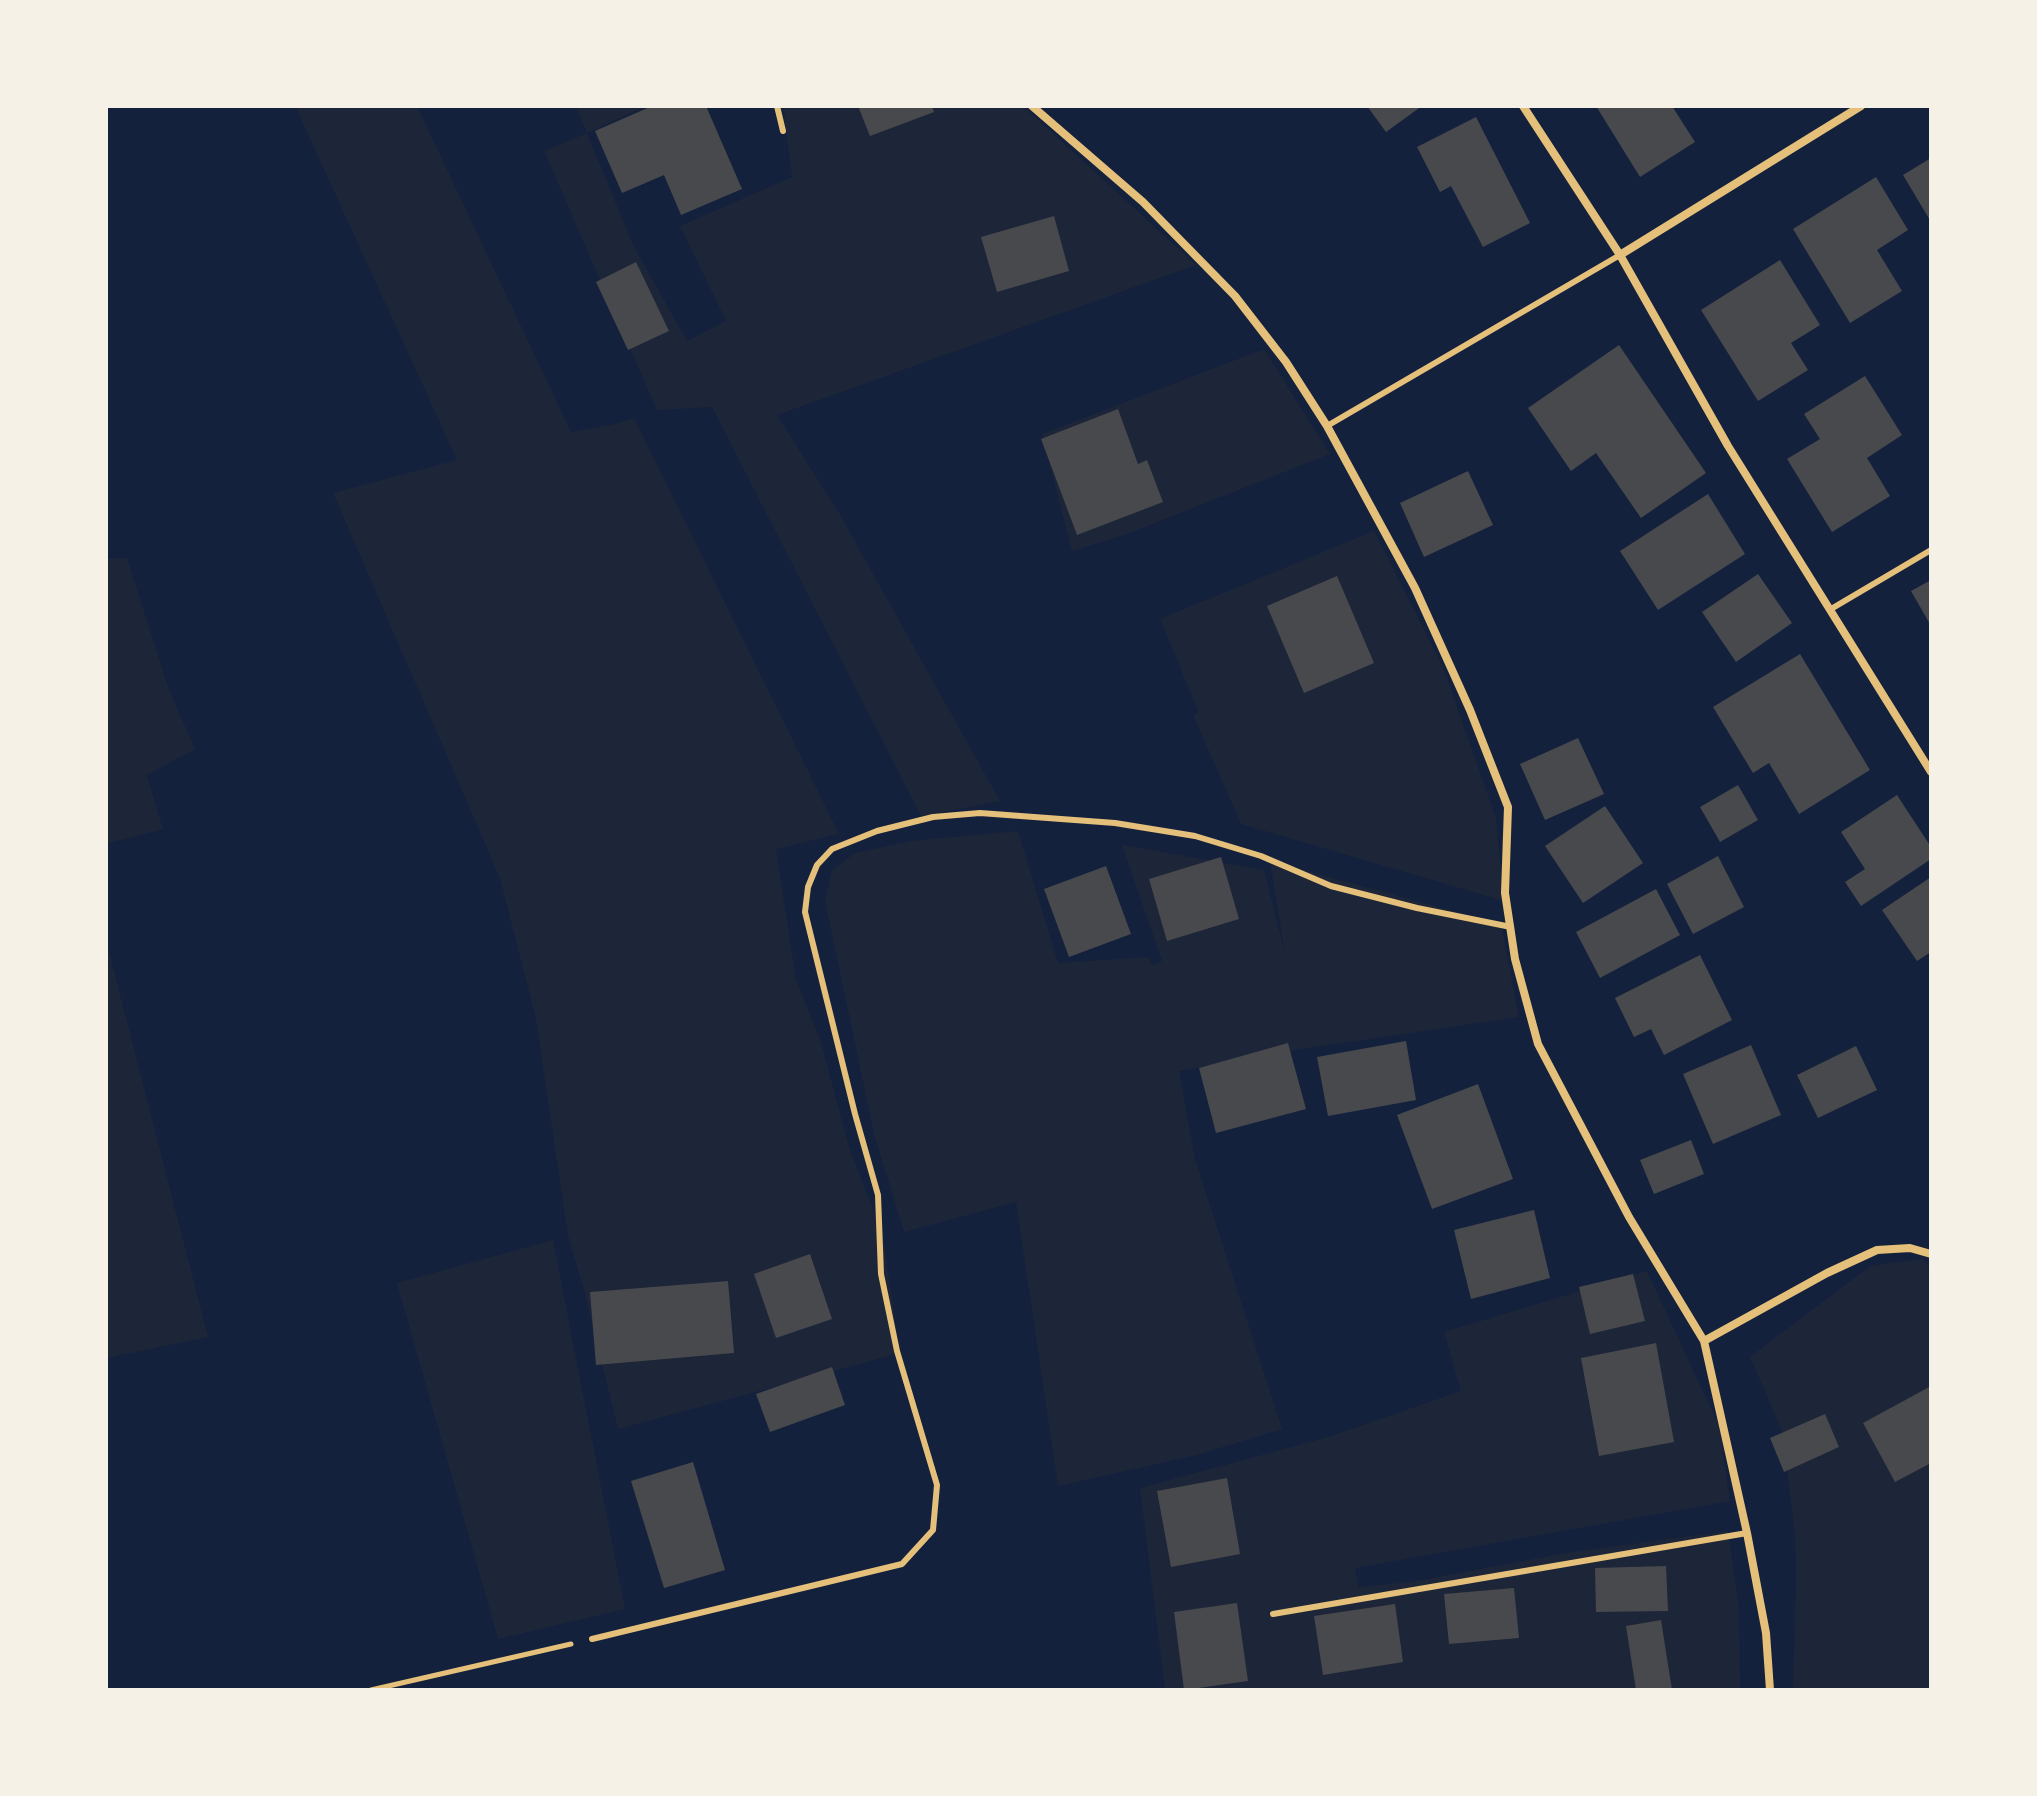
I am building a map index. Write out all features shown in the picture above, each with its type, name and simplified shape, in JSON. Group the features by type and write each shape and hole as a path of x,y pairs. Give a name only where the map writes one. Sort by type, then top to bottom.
{"street":[{"path":"1032,106 1143,202 1235,296 1286,362 1327,426 1415,588 1470,710 1508,807 1505,893 1515,959 1538,1044 1629,1217 1704,1341 1766,1633 1770,1690"},
{"path":"1523,106 1620,255 1728,446 1931,772"},
{"path":"1620,255 1861,106"},
{"path":"1704,1341 1827,1273 1877,1250 1910,1248 1931,1254"}],"lane":[{"path":"777,106 783,131"},
{"path":"1327,426 1620,255"},
{"path":"1831,609 1931,550"},
{"path":"592,1639 902,1564 933,1530 937,1485 897,1351 881,1274 878,1195 805,912 808,887 817,865 832,849 877,831 980,813 1115,823 1195,836 1261,856 1331,886 1511,927"},
{"path":"1273,1614 1747,1533"}],"path":[{"path":"371,1690 592,1639"}],"shaded area":[{"path":"295,106 417,106 571,432 634,418 839,834 776,849 796,979 820,1039 849,1147 882,1232 900,1353 618,1429 568,1236 536,1019 500,878 333,493 457,460"},
{"path":"575,106 647,106 587,133"},
{"path":"783,106 1023,106 1196,265 777,415 839,513 1000,801 921,816 712,407 657,410 544,151 587,133 633,245 687,341 726,321 680,226 792,177"},
{"path":"1264,349 1330,454 1127,534 1072,551 1042,434"},
{"path":"1374,531 1443,667 1496,818 1504,901 1241,824 1193,715 1199,713 1160,619"},
{"path":"127,558 168,687 195,749 147,775 163,829 106,844 106,559"},
{"path":"1018,831 1058,963 1148,957 1152,965 1162,961 1122,845 1264,870 1285,953 1270,861 1501,924 1519,1017 1301,1049 1179,1071 1195,1159 1282,1429 1197,1455 1058,1486 1016,1202 904,1232 874,1134 825,901 832,870 855,853 911,841"},
{"path":"106,940 208,1337 106,1358"},
{"path":"553,1240 625,1609 498,1639 397,1283"},
{"path":"1922,1259 1931,1268 1931,1690 1793,1690 1795,1535 1782,1431 1750,1357 1870,1266"},
{"path":"1647,1271 1719,1426 1730,1501 1355,1568 1358,1587 1411,1582 1566,1553 1728,1531 1739,1608 1740,1690 1165,1690 1140,1488 1328,1437 1461,1391 1444,1332"}],"building":[{"path":"652,106 706,106 742,189 681,215 664,175 622,193 595,131"},
{"path":"858,106 932,106 934,112 870,136"},
{"path":"1367,106 1422,106 1386,132"},
{"path":"1596,106 1672,106 1695,142 1640,177"},
{"path":"1476,117 1530,223 1483,247 1451,186 1440,192 1417,147"},
{"path":"1931,158 1931,222 1903,175"},
{"path":"1876,177 1908,230 1877,250 1902,291 1850,323 1793,229"},
{"path":"1054,216 1069,271 997,292 981,237"},
{"path":"1780,260 1820,325 1791,343 1808,370 1758,401 1701,310"},
{"path":"636,262 669,331 628,350 596,282"},
{"path":"1619,345 1706,473 1641,518 1596,453 1571,471 1528,408"},
{"path":"1865,376 1902,435 1867,458 1890,496 1832,532 1787,459 1820,439 1804,414"},
{"path":"1118,409 1138,464 1147,460 1163,502 1077,535 1041,439"},
{"path":"1468,471 1493,525 1424,557 1400,503"},
{"path":"1708,494 1745,554 1658,610 1620,551"},
{"path":"1758,574 1792,623 1736,662 1702,612"},
{"path":"1337,576 1374,663 1304,693 1267,606"},
{"path":"1931,580 1931,626 1911,591"},
{"path":"1800,654 1870,770 1799,814 1769,763 1753,773 1713,707"},
{"path":"1578,738 1604,794 1545,820 1520,764"},
{"path":"1738,785 1758,820 1720,842 1700,807"},
{"path":"1897,795 1931,847 1931,859 1861,906 1845,882 1865,869 1841,832"},
{"path":"1605,806 1643,863 1583,903 1545,846"},
{"path":"1718,856 1744,907 1693,934 1667,884"},
{"path":"1221,857 1239,919 1167,941 1149,879"},
{"path":"1106,866 1131,934 1069,957 1044,889"},
{"path":"1931,877 1931,952 1917,961 1882,910"},
{"path":"1656,889 1680,935 1600,978 1576,932"},
{"path":"1700,955 1732,1020 1664,1055 1651,1029 1634,1037 1615,998"},
{"path":"1406,1041 1416,1100 1328,1116 1317,1057"},
{"path":"1288,1043 1306,1109 1216,1133 1199,1068"},
{"path":"1751,1045 1781,1115 1713,1144 1683,1074"},
{"path":"1856,1046 1877,1090 1818,1118 1797,1075"},
{"path":"1478,1084 1513,1179 1432,1209 1397,1115"},
{"path":"1691,1140 1704,1174 1654,1194 1640,1160"},
{"path":"1534,1210 1550,1278 1471,1299 1454,1230"},
{"path":"810,1254 832,1319 776,1338 754,1274"},
{"path":"1633,1274 1645,1321 1590,1334 1579,1287"},
{"path":"728,1281 734,1353 596,1365 590,1292"},
{"path":"1656,1343 1674,1442 1599,1456 1581,1358"},
{"path":"832,1367 845,1405 770,1432 756,1394"},
{"path":"1931,1386 1931,1463 1895,1482 1863,1423"},
{"path":"1825,1414 1839,1447 1784,1472 1770,1438"},
{"path":"693,1462 725,1570 664,1588 631,1481"},
{"path":"1227,1478 1240,1554 1171,1567 1157,1491"},
{"path":"1666,1566 1668,1611 1596,1612 1595,1568"},
{"path":"1514,1588 1519,1638 1449,1644 1444,1594"},
{"path":"1237,1603 1248,1681 1184,1690 1174,1612"},
{"path":"1395,1604 1403,1662 1323,1675 1314,1616"},
{"path":"1661,1620 1672,1690 1636,1690 1626,1626"}]}
